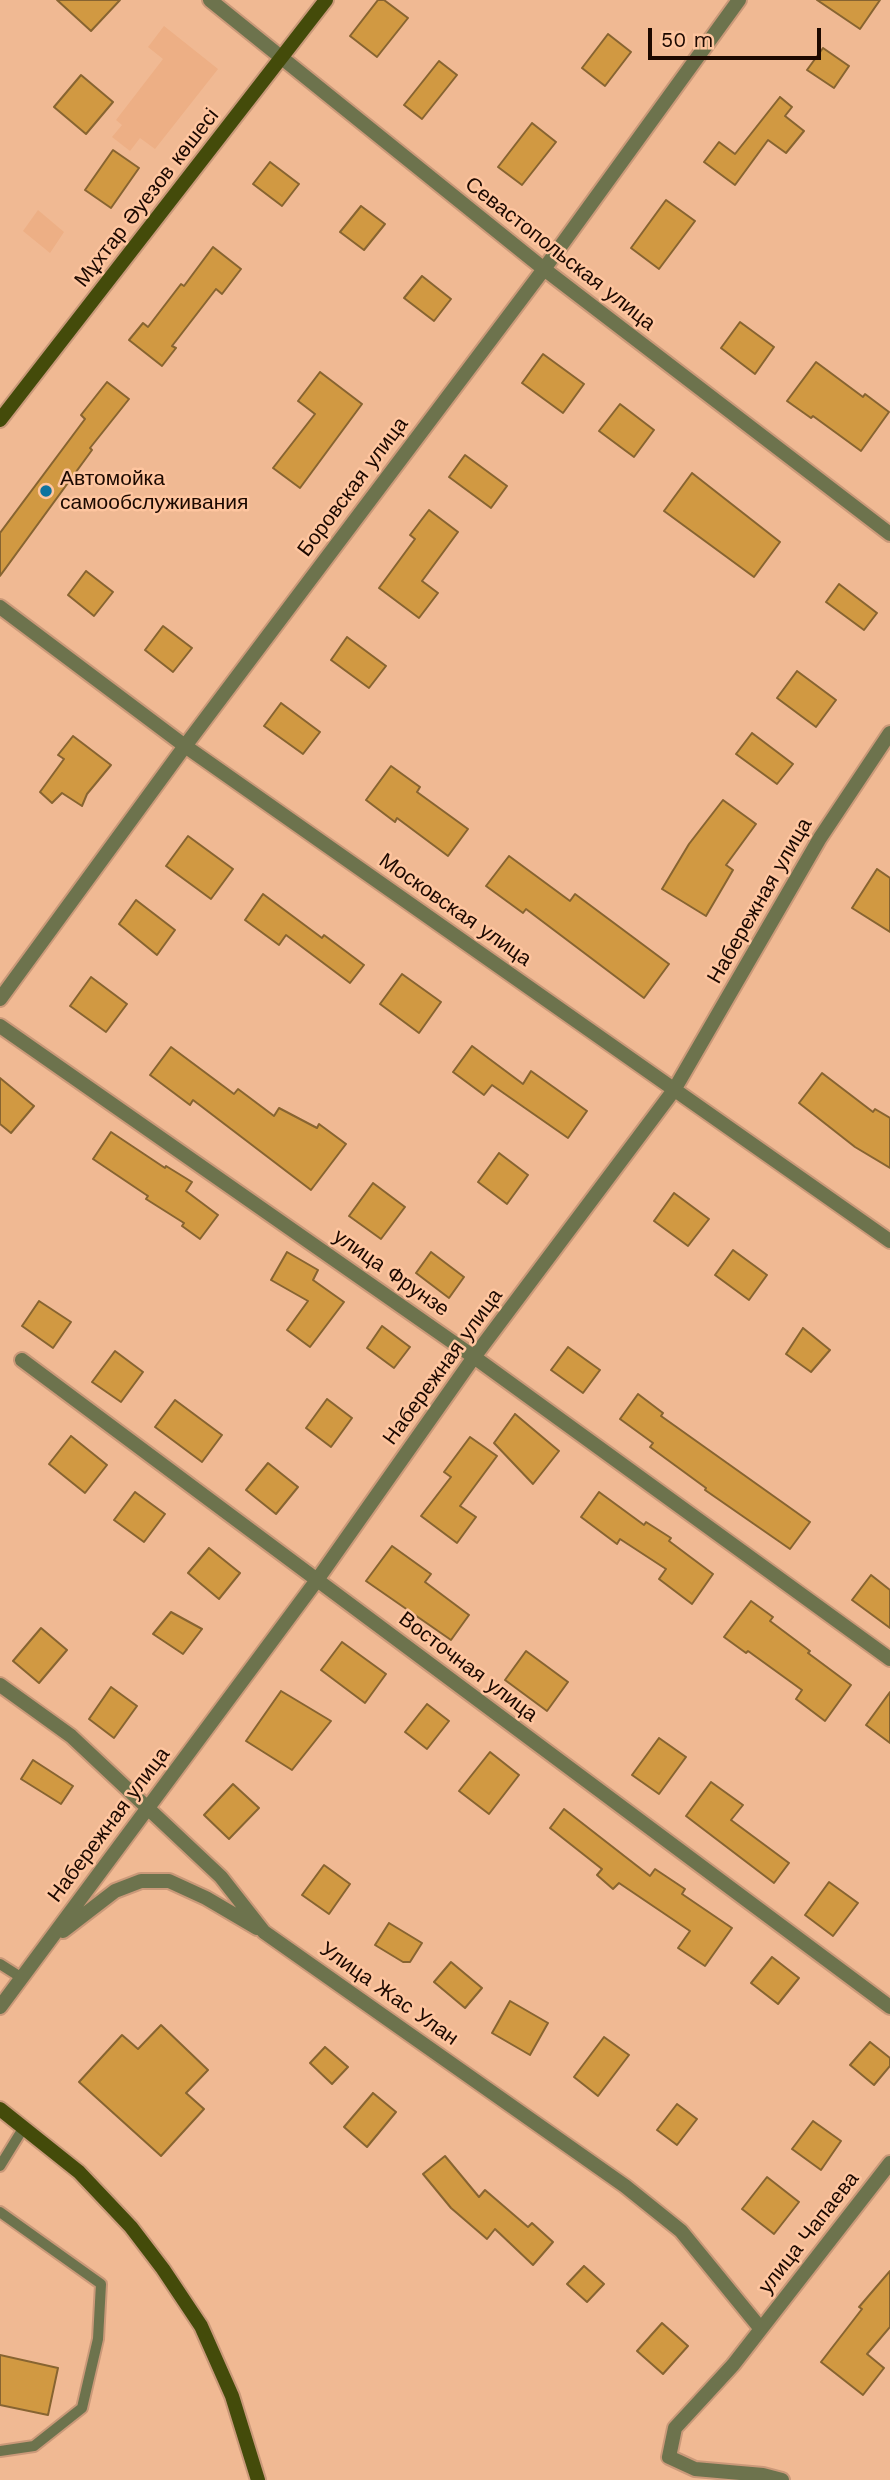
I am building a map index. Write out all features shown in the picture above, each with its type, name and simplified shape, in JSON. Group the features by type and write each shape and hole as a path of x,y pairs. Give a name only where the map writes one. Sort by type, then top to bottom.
{"main road":[{"name":"Мұхтар Әуезов көшесі","path":"0,420 326,0"},
{"path":"0,2109 79,2172 131,2227 201,2326 232,2396 258,2480"}],"street":[{"name":"Севастопольская улица","path":"210,0 544,269 890,534"},
{"name":"Боровская улица","path":"0,999 184,746 544,269 739,0"},
{"name":"Московская улица","path":"0,607 184,746 890,1241"},
{"name":"Набережная улица","path":"0,2007 317,1580 474,1357 674,1090 820,838 890,733"},
{"name":"улица Фрунзе","path":"0,1026 474,1357 890,1659"},
{"name":"Восточная улица","path":"22,1360 890,2007"},
{"name":"Улица Жас Улан","path":"0,1685 71,1736 221,1877 264,1932 625,2186 681,2231 761,2329"},
{"path":"47,1944 115,1891 141,1881 169,1881 206,1898 264,1932"},
{"name":"улица Чапаева","path":"782,2480 763,2475 695,2469 669,2458 675,2428 733,2365 890,2163"}],"lane":[{"path":"0,1964 22,1978"},
{"path":"0,2166 24,2127"},
{"path":"0,2213 101,2284 98,2339 82,2408 34,2445 0,2451"}],"shaded area":[{"path":"164,26 218,69 155,149 140,138 130,151 112,137 122,125 116,120 163,59 148,47"},
{"path":"38,210 64,232 50,253 23,231"}],"building":[{"path":"57,0 120,0 91,31"},
{"path":"378,0 384,0 408,18 377,57 350,36"},
{"path":"817,0 880,0 860,29"},
{"path":"608,34 631,52 605,86 582,68"},
{"path":"823,48 849,66 834,88 807,70"},
{"path":"439,61 457,75 422,119 404,105"},
{"path":"81,75 113,102 86,134 54,107"},
{"path":"780,97 792,107 785,116 804,131 786,153 768,140 735,185 704,162 719,142 735,154"},
{"path":"532,123 556,142 522,185 498,167"},
{"path":"113,150 139,168 111,208 85,190"},
{"path":"270,162 299,184 282,206 253,184"},
{"path":"666,200 695,221 659,269 631,248"},
{"path":"361,206 385,224 364,250 340,232"},
{"path":"213,247 241,269 222,294 216,289 172,346 176,348 162,366 129,340 143,323 148,327"},
{"path":"422,276 451,299 434,321 404,298"},
{"path":"740,322 774,347 755,374 721,348"},
{"path":"543,354 584,384 563,413 522,383"},
{"path":"816,362 863,397 865,394 889,412 861,451 813,416 811,418 787,401"},
{"path":"320,372 362,404 300,488 273,468 315,414 298,401"},
{"name":"Автомойка самообслуживания","path":"107,382 129,399 90,448 92,450 0,576 0,533 85,419 81,415"},
{"path":"620,404 654,430 634,457 599,431"},
{"path":"465,455 507,486 491,508 449,477"},
{"path":"692,473 780,542 754,577 664,511"},
{"path":"429,510 458,532 422,581 438,593 419,618 379,588 415,539 410,535"},
{"path":"86,571 113,592 94,616 68,595"},
{"path":"839,584 877,613 864,630 826,602"},
{"path":"163,626 192,648 173,672 145,650"},
{"path":"347,637 386,666 369,688 331,660"},
{"path":"797,671 836,700 816,727 777,698"},
{"path":"281,703 320,732 303,754 264,726"},
{"path":"752,733 793,764 777,784 736,754"},
{"path":"73,736 111,765 87,794 82,806 62,793 52,803 40,792 64,759 58,755"},
{"path":"391,766 420,787 417,792 468,829 448,856 397,818 395,822 366,800"},
{"path":"723,800 756,824 726,865 733,870 706,916 662,889 689,844"},
{"path":"188,836 233,869 211,899 166,866"},
{"path":"509,856 570,901 575,894 669,964 644,998 526,909 523,913 486,886"},
{"path":"877,869 890,878 890,932 852,908"},
{"path":"263,894 364,965 350,983 286,935 279,945 245,920"},
{"path":"136,900 175,930 157,955 119,924"},
{"path":"402,974 441,1002 419,1033 380,1004"},
{"path":"91,977 127,1004 106,1032 70,1006"},
{"path":"472,1046 523,1084 531,1071 587,1111 568,1138 492,1085 484,1095 453,1072"},
{"path":"171,1047 234,1094 238,1089 274,1116 279,1108 317,1128 319,1124 346,1144 311,1190 193,1100 190,1105 150,1075"},
{"path":"822,1073 873,1112 875,1109 890,1118 890,1168 855,1147 799,1103"},
{"path":"0,1078 34,1106 11,1133 0,1124"},
{"path":"111,1132 165,1168 166,1166 192,1182 186,1191 218,1215 200,1239 182,1226 184,1223 146,1199 148,1196 93,1159"},
{"path":"499,1153 528,1175 507,1204 478,1182"},
{"path":"373,1183 405,1207 381,1239 349,1216"},
{"path":"674,1193 709,1219 688,1246 654,1221"},
{"path":"733,1250 767,1275 749,1300 715,1275"},
{"path":"287,1252 318,1270 313,1280 344,1302 310,1347 287,1330 308,1301 271,1280"},
{"path":"431,1252 464,1277 449,1298 416,1273"},
{"path":"39,1301 71,1322 53,1348 22,1326"},
{"path":"382,1326 410,1347 394,1368 367,1348"},
{"path":"803,1328 830,1350 811,1372 786,1354"},
{"path":"568,1347 600,1370 583,1393 551,1370"},
{"path":"115,1351 143,1372 121,1402 92,1382"},
{"path":"638,1394 663,1413 661,1416 810,1522 790,1549 705,1490 706,1488 650,1447 653,1443 620,1419"},
{"path":"327,1399 352,1418 331,1447 306,1428"},
{"path":"175,1400 222,1435 202,1462 155,1427"},
{"path":"515,1414 559,1451 533,1484 494,1443"},
{"path":"71,1436 107,1465 85,1493 49,1464"},
{"path":"470,1437 497,1456 460,1506 476,1517 457,1543 421,1516 451,1477 444,1472"},
{"path":"268,1463 298,1487 276,1514 246,1490"},
{"path":"135,1492 165,1514 144,1542 114,1520"},
{"path":"599,1492 644,1525 646,1522 671,1538 669,1541 713,1574 692,1604 659,1579 666,1569 620,1539 617,1544 581,1517"},
{"path":"392,1546 431,1574 425,1582 469,1615 451,1640 366,1581"},
{"path":"209,1548 240,1573 219,1599 188,1573"},
{"path":"871,1575 890,1590 890,1628 852,1600"},
{"path":"751,1601 773,1617 770,1621 810,1651 808,1653 851,1685 825,1721 796,1699 802,1690 724,1637"},
{"path":"171,1612 202,1629 183,1654 153,1634"},
{"path":"41,1628 67,1650 39,1683 13,1661"},
{"path":"342,1642 386,1674 365,1703 321,1670"},
{"path":"526,1651 568,1682 547,1711 505,1680"},
{"path":"111,1687 137,1706 114,1738 89,1719"},
{"path":"281,1691 331,1721 292,1770 246,1741"},
{"path":"890,1692 890,1743 866,1725"},
{"path":"427,1704 449,1721 427,1749 405,1732"},
{"path":"659,1738 686,1757 659,1794 632,1775"},
{"path":"490,1752 519,1775 489,1814 459,1791"},
{"path":"33,1760 73,1786 61,1804 21,1779"},
{"path":"711,1782 743,1805 731,1820 789,1863 774,1883 686,1816"},
{"path":"233,1784 259,1808 229,1839 204,1815"},
{"path":"564,1809 650,1876 655,1869 685,1889 682,1894 732,1928 705,1966 678,1948 690,1931 619,1883 613,1889 597,1875 602,1869 550,1828"},
{"path":"324,1865 350,1884 329,1914 302,1895"},
{"path":"829,1882 858,1903 833,1936 805,1915"},
{"path":"389,1923 422,1943 410,1962 403,1962 375,1945"},
{"path":"772,1957 799,1978 778,2004 751,1983"},
{"path":"451,1962 482,1988 465,2008 434,1982"},
{"path":"510,2001 548,2023 530,2055 492,2033"},
{"path":"161,2025 208,2070 186,2093 204,2109 161,2156 79,2082 122,2035 138,2049"},
{"path":"604,2037 629,2055 598,2096 574,2077"},
{"path":"870,2042 890,2058 890,2066 874,2085 850,2065"},
{"path":"325,2047 348,2067 332,2084 310,2063"},
{"path":"373,2093 396,2112 367,2147 344,2127"},
{"path":"677,2104 697,2119 677,2145 657,2130"},
{"path":"813,2121 841,2141 821,2170 792,2149"},
{"path":"445,2156 479,2197 485,2190 528,2227 532,2223 553,2242 533,2265 495,2229 487,2239 451,2208 423,2174"},
{"path":"767,2177 799,2202 774,2234 742,2209"},
{"path":"584,2266 604,2284 587,2302 567,2284"},
{"path":"890,2271 890,2327 867,2354 884,2368 863,2395 821,2362 862,2309 859,2307"},
{"path":"662,2323 688,2346 663,2374 637,2351"},
{"path":"0,2355 58,2368 48,2415 0,2405"}],"place":[{"name":"Автомойка самообслуживания","path":"46,491"}]}
